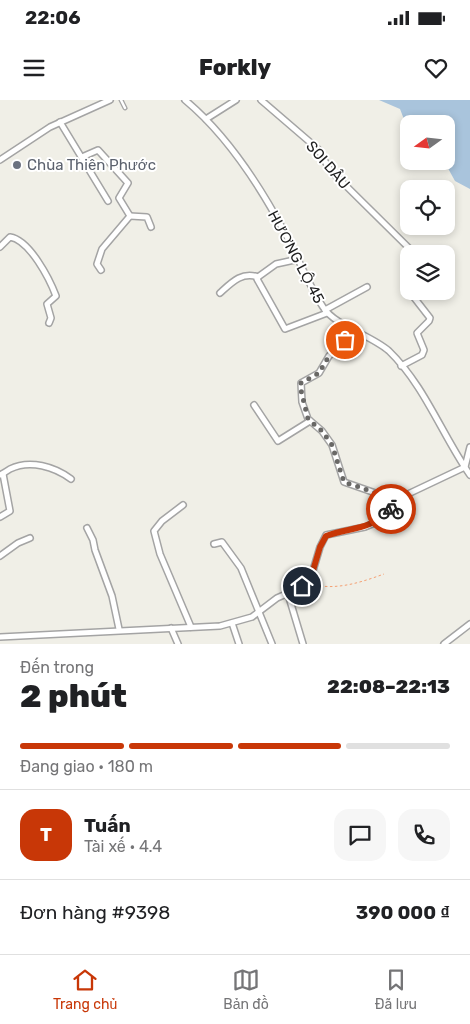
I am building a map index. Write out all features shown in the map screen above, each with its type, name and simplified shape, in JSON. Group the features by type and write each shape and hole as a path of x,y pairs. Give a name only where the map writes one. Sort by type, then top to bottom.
{"street":[{"path":"0,160 27,140 60,122 110,100"},
{"name":"HƯƠNG LỘ 45","path":"185,100 206,119 259,190 299,259 326,312 383,347 401,366 430,406 468,466 470,474"},
{"path":"206,119 236,100"},
{"name":"SOI DÂU","path":"261,100 318,149 330,170 406,245"},
{"path":"60,122 108,201"},
{"path":"82,157 98,150 128,183 119,198 130,216"},
{"path":"101,270 97,264 102,249 130,216 146,216 151,227"},
{"path":"0,247 10,237 17,239 41,265 56,296 47,304 51,318 49,323"},
{"path":"220,293 237,278 245,275 258,277 276,264 299,259"},
{"path":"258,277 285,329 326,312 367,287"},
{"path":"401,366 422,355 424,350 417,333 430,318 416,300"},
{"path":"356,330 329,356 319,373 301,383 305,411 310,421 322,431 332,445 344,482 384,496 392,508"},
{"path":"254,405 278,442 310,421"},
{"path":"0,637 119,629 191,627 232,623 258,614 277,598 309,584 320,547 326,536 365,527 376,522 416,488 468,466 470,447"},
{"path":"0,517 10,511 1,474 12,468 39,465 62,471 71,479"},
{"path":"183,505 162,521 154,531 160,554 191,627"},
{"path":"87,528 112,596 119,629"},
{"path":"0,556 18,543 30,538"},
{"path":"214,544 222,542 237,562 246,578 258,614 272,644"},
{"path":"288,594 303,644"},
{"path":"232,623 239,644"},
{"path":"444,644 470,624"},
{"path":"171,628 178,644"}],"lane":[{"path":"121,100 125,108"}],"path":[{"path":"309,584 326,587 358,583 384,574"}],"water":[{"path":"379,100 470,100 470,189 455,181 449,170 455,170 455,115 402,115 400,109"}],"way so far":[{"path":"345,340 329,356 319,373 301,383 305,411 308,419 328,437 339,462 344,482 384,496 389,502 391,509"}],"place":[{"name":"Chùa Thiên Phước","path":"17,165"}],"route":[{"path":"302,586 309,584 313,575 323,538 340,531 365,527 376,522 391,509"}]}
